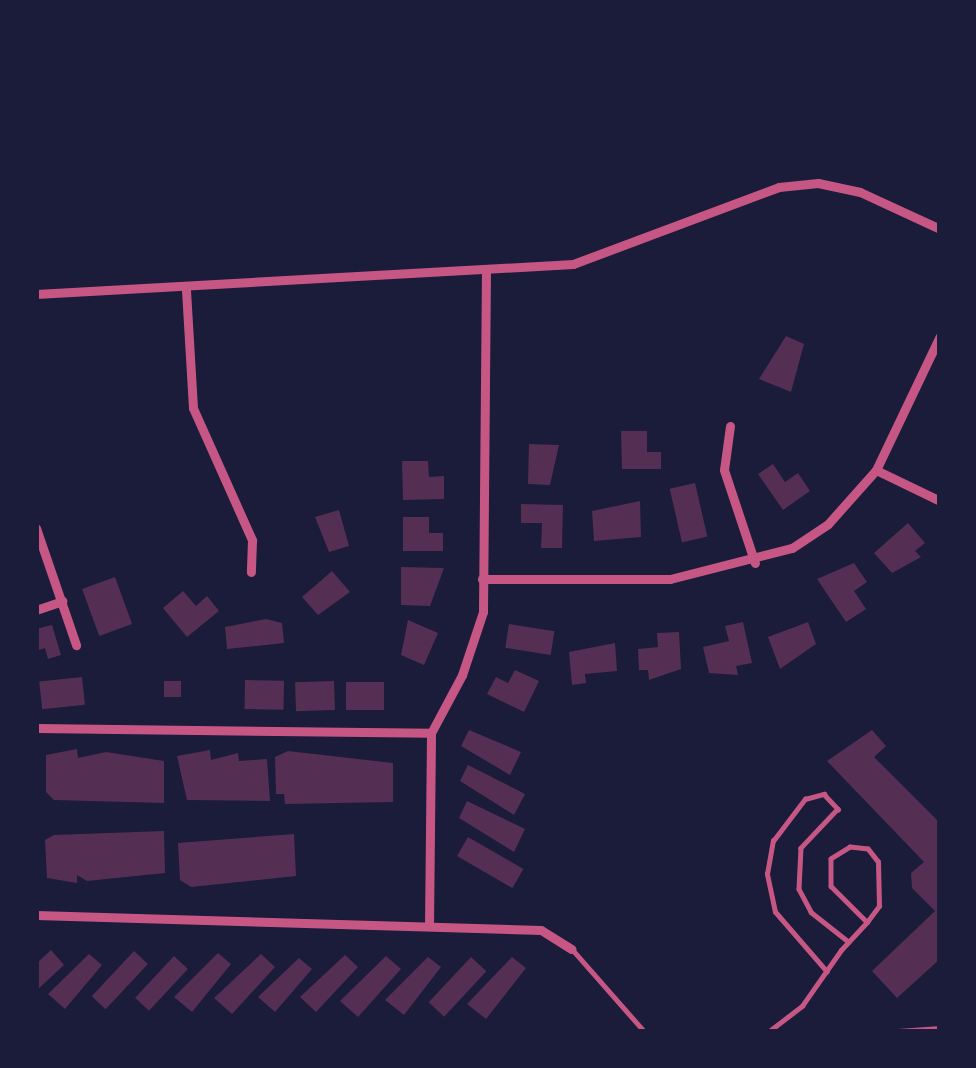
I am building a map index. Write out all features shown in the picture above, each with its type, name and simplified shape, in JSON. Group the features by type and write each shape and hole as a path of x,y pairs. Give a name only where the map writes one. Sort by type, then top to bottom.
{"street":[{"path":"36,294 186,290 572,264 779,187 860,192 940,229"},
{"path":"429,926 431,733 475,639 482,579 486,272"},
{"path":"186,290 193,408 252,540 251,572"},
{"path":"482,579 670,579 754,563 829,524 876,470 940,336"},
{"path":"730,426 724,470 754,563"},
{"path":"876,470 940,501"},
{"path":"36,528 76,645"},
{"path":"36,610 62,601"},
{"path":"36,728 431,733"},
{"path":"36,915 541,930 572,949"}],"lane":[{"path":"827,972 775,912 767,874 773,841 805,799 824,794 838,808 801,848 799,889 811,913 849,942"},
{"path":"768,1032 783,1030 868,922 878,906 878,862 868,849 850,847 831,859 829,877 837,896 868,922"},
{"path":"572,949 645,1032"},
{"path":"884,1032 940,1028"}],"building":[{"path":"786,336 804,344 791,392 759,379"},
{"path":"621,431 647,431 647,452 661,452 661,469 622,469"},
{"path":"529,444 559,445 550,485 528,484"},
{"path":"402,461 428,461 429,477 444,476 444,499 403,500"},
{"path":"773,464 785,482 798,473 810,491 783,510 758,474"},
{"path":"695,483 707,537 682,542 670,489"},
{"path":"640,501 641,537 594,541 592,511"},
{"path":"521,504 563,505 562,548 541,548 542,523 521,523"},
{"path":"339,510 349,546 329,552 315,517"},
{"path":"403,517 429,517 429,533 443,533 443,551 403,551"},
{"path":"908,523 925,543 915,551 921,557 892,573 874,553"},
{"path":"854,563 867,582 854,591 866,609 846,622 817,579"},
{"path":"401,567 444,568 430,606 401,605"},
{"path":"332,571 350,592 318,615 302,597"},
{"path":"115,577 132,624 99,636 82,589"},
{"path":"183,591 196,606 207,596 219,611 187,637 163,608"},
{"path":"266,619 282,623 284,643 227,649 225,627"},
{"path":"408,620 438,633 424,665 401,655"},
{"path":"743,622 752,663 736,666 738,675 709,673 703,647 729,641 725,626"},
{"path":"808,622 816,644 780,669 768,637"},
{"path":"509,624 554,631 551,655 505,648"},
{"path":"52,625 61,655 48,659 45,648 36,651 36,629"},
{"path":"679,632 681,669 649,680 648,670 639,670 638,649 658,647 657,633"},
{"path":"615,643 617,671 585,674 586,683 572,685 569,652"},
{"path":"515,670 539,681 524,712 487,694 496,677 508,683"},
{"path":"82,677 85,705 42,709 39,681"},
{"path":"245,680 284,681 283,710 244,709"},
{"path":"164,681 181,681 181,697 164,697"},
{"path":"334,681 335,710 296,711 295,682"},
{"path":"346,682 384,682 384,710 346,710"},
{"path":"469,730 521,752 510,775 461,746"},
{"path":"872,730 886,746 874,757 940,823 940,959 897,998 872,971 935,911 912,888 911,873 924,862 827,761"},
{"path":"77,749 78,758 106,752 164,761 164,803 54,800 46,792 46,755"},
{"path":"210,750 211,760 238,753 239,761 267,759 270,801 187,800 177,756"},
{"path":"288,751 393,763 393,802 285,804 284,794 276,794 275,757"},
{"path":"468,765 525,794 514,815 460,781"},
{"path":"467,801 525,829 514,852 459,818"},
{"path":"164,831 165,873 87,881 77,875 77,883 47,878 45,840 54,835"},
{"path":"294,834 296,876 191,887 180,880 178,843"},
{"path":"468,837 523,869 512,888 457,856"},
{"path":"51,950 64,965 36,991 36,964"},
{"path":"134,951 148,964 106,1009 92,996"},
{"path":"218,953 231,964 192,1012 174,997"},
{"path":"89,954 102,965 65,1009 48,994"},
{"path":"261,954 275,967 232,1014 214,998"},
{"path":"345,955 358,967 316,1012 300,997"},
{"path":"174,956 188,969 149,1011 135,998"},
{"path":"386,956 401,969 358,1017 340,1001"},
{"path":"428,957 441,967 404,1015 385,1000"},
{"path":"471,957 486,971 444,1017 429,1002"},
{"path":"512,957 526,968 486,1019 467,1004"},
{"path":"299,958 312,969 275,1012 258,997"}]}
